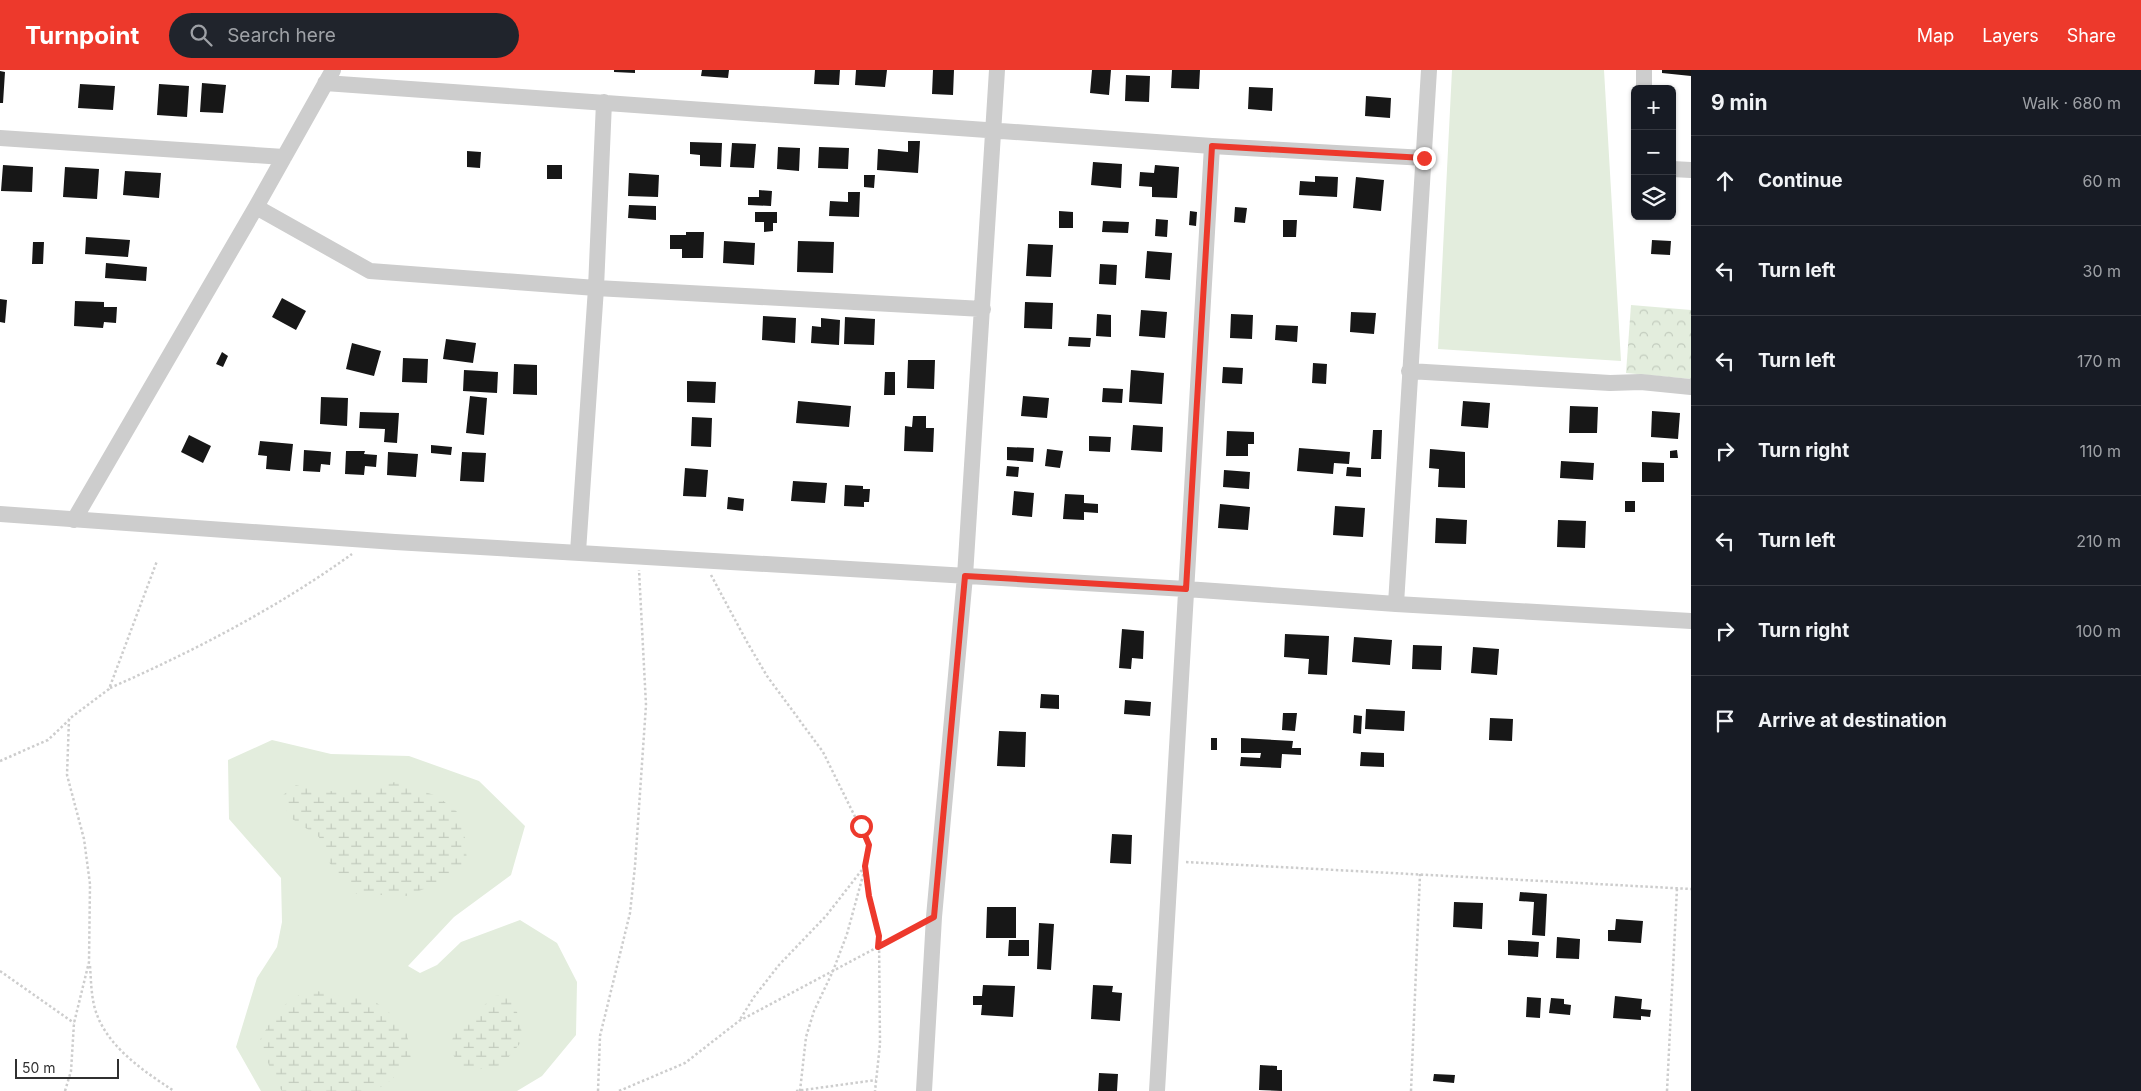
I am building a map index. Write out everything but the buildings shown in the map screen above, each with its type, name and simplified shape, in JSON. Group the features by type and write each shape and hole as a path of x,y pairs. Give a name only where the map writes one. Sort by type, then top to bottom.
{"street":[{"path":"924,1091 934,917 965,576 997,70"},
{"path":"1396,604 1429,70"},
{"path":"1644,70 1644,85"},
{"path":"74,520 256,207 329,76 604,102 1212,146 1424,158"},
{"path":"578,552 596,288 604,102"},
{"path":"0,138 284,157"},
{"path":"1157,1091 1212,146"},
{"path":"1676,169 1691,170"},
{"path":"256,207 370,271 596,288 983,309"},
{"path":"1409,371 1610,383 1641,382 1691,387"},
{"path":"0,514 404,543 578,552 1691,621"}],"path":[{"path":"0,761 48,740 69,719 109,689 232,628 306,587 353,554"},
{"path":"598,1091 600,1036 630,913 635,866 646,706 638,556"},
{"path":"706,560 711,574 752,651 823,752 869,845 847,934 833,971 814,1011 806,1038 804,1070 798,1091 876,1080"},
{"path":"109,689 157,561"},
{"path":"69,719 67,774 84,839 90,884 89,962 94,1006 103,1028 120,1050 174,1091"},
{"path":"1170,862 1691,889"},
{"path":"865,866 869,896 879,936 881,996 876,1091"},
{"path":"739,1021 754,997 779,965 826,916 865,866"},
{"path":"1410,1091 1420,874"},
{"path":"1667,1091 1677,888"},
{"path":"619,1091 685,1062 739,1021 934,917"},
{"path":"65,1091 72,1071 74,1022 89,962"},
{"path":"0,971 74,1022"}],"green space":[{"path":"1452,70 1604,70 1621,361 1438,349"},
{"path":"1631,305 1691,310 1691,379 1626,373"},
{"path":"272,740 331,754 409,756 479,781 525,826 511,875 454,917 408,966 420,973 437,965 461,942 520,920 557,943 577,982 576,1035 542,1076 517,1091 261,1091 236,1047 257,978 277,947 282,922 281,878 229,819 228,760"},
{"path":"395,782 437,796 461,815 467,862 442,882 406,896 356,894 327,860 319,837 288,816 283,795 296,785 322,790 346,791"},
{"path":"308,989 339,996 368,996 406,1026 411,1060 390,1081 374,1091 282,1091 275,1082 260,1040 277,1010"},
{"path":"510,995 519,1017 523,1040 502,1065 465,1072 449,1049 456,1029 495,996"}],"route":[{"path":"861,826 869,845 865,866 869,896 879,936 878,947 934,917 965,576 1186,589 1212,146 1424,158"}]}
